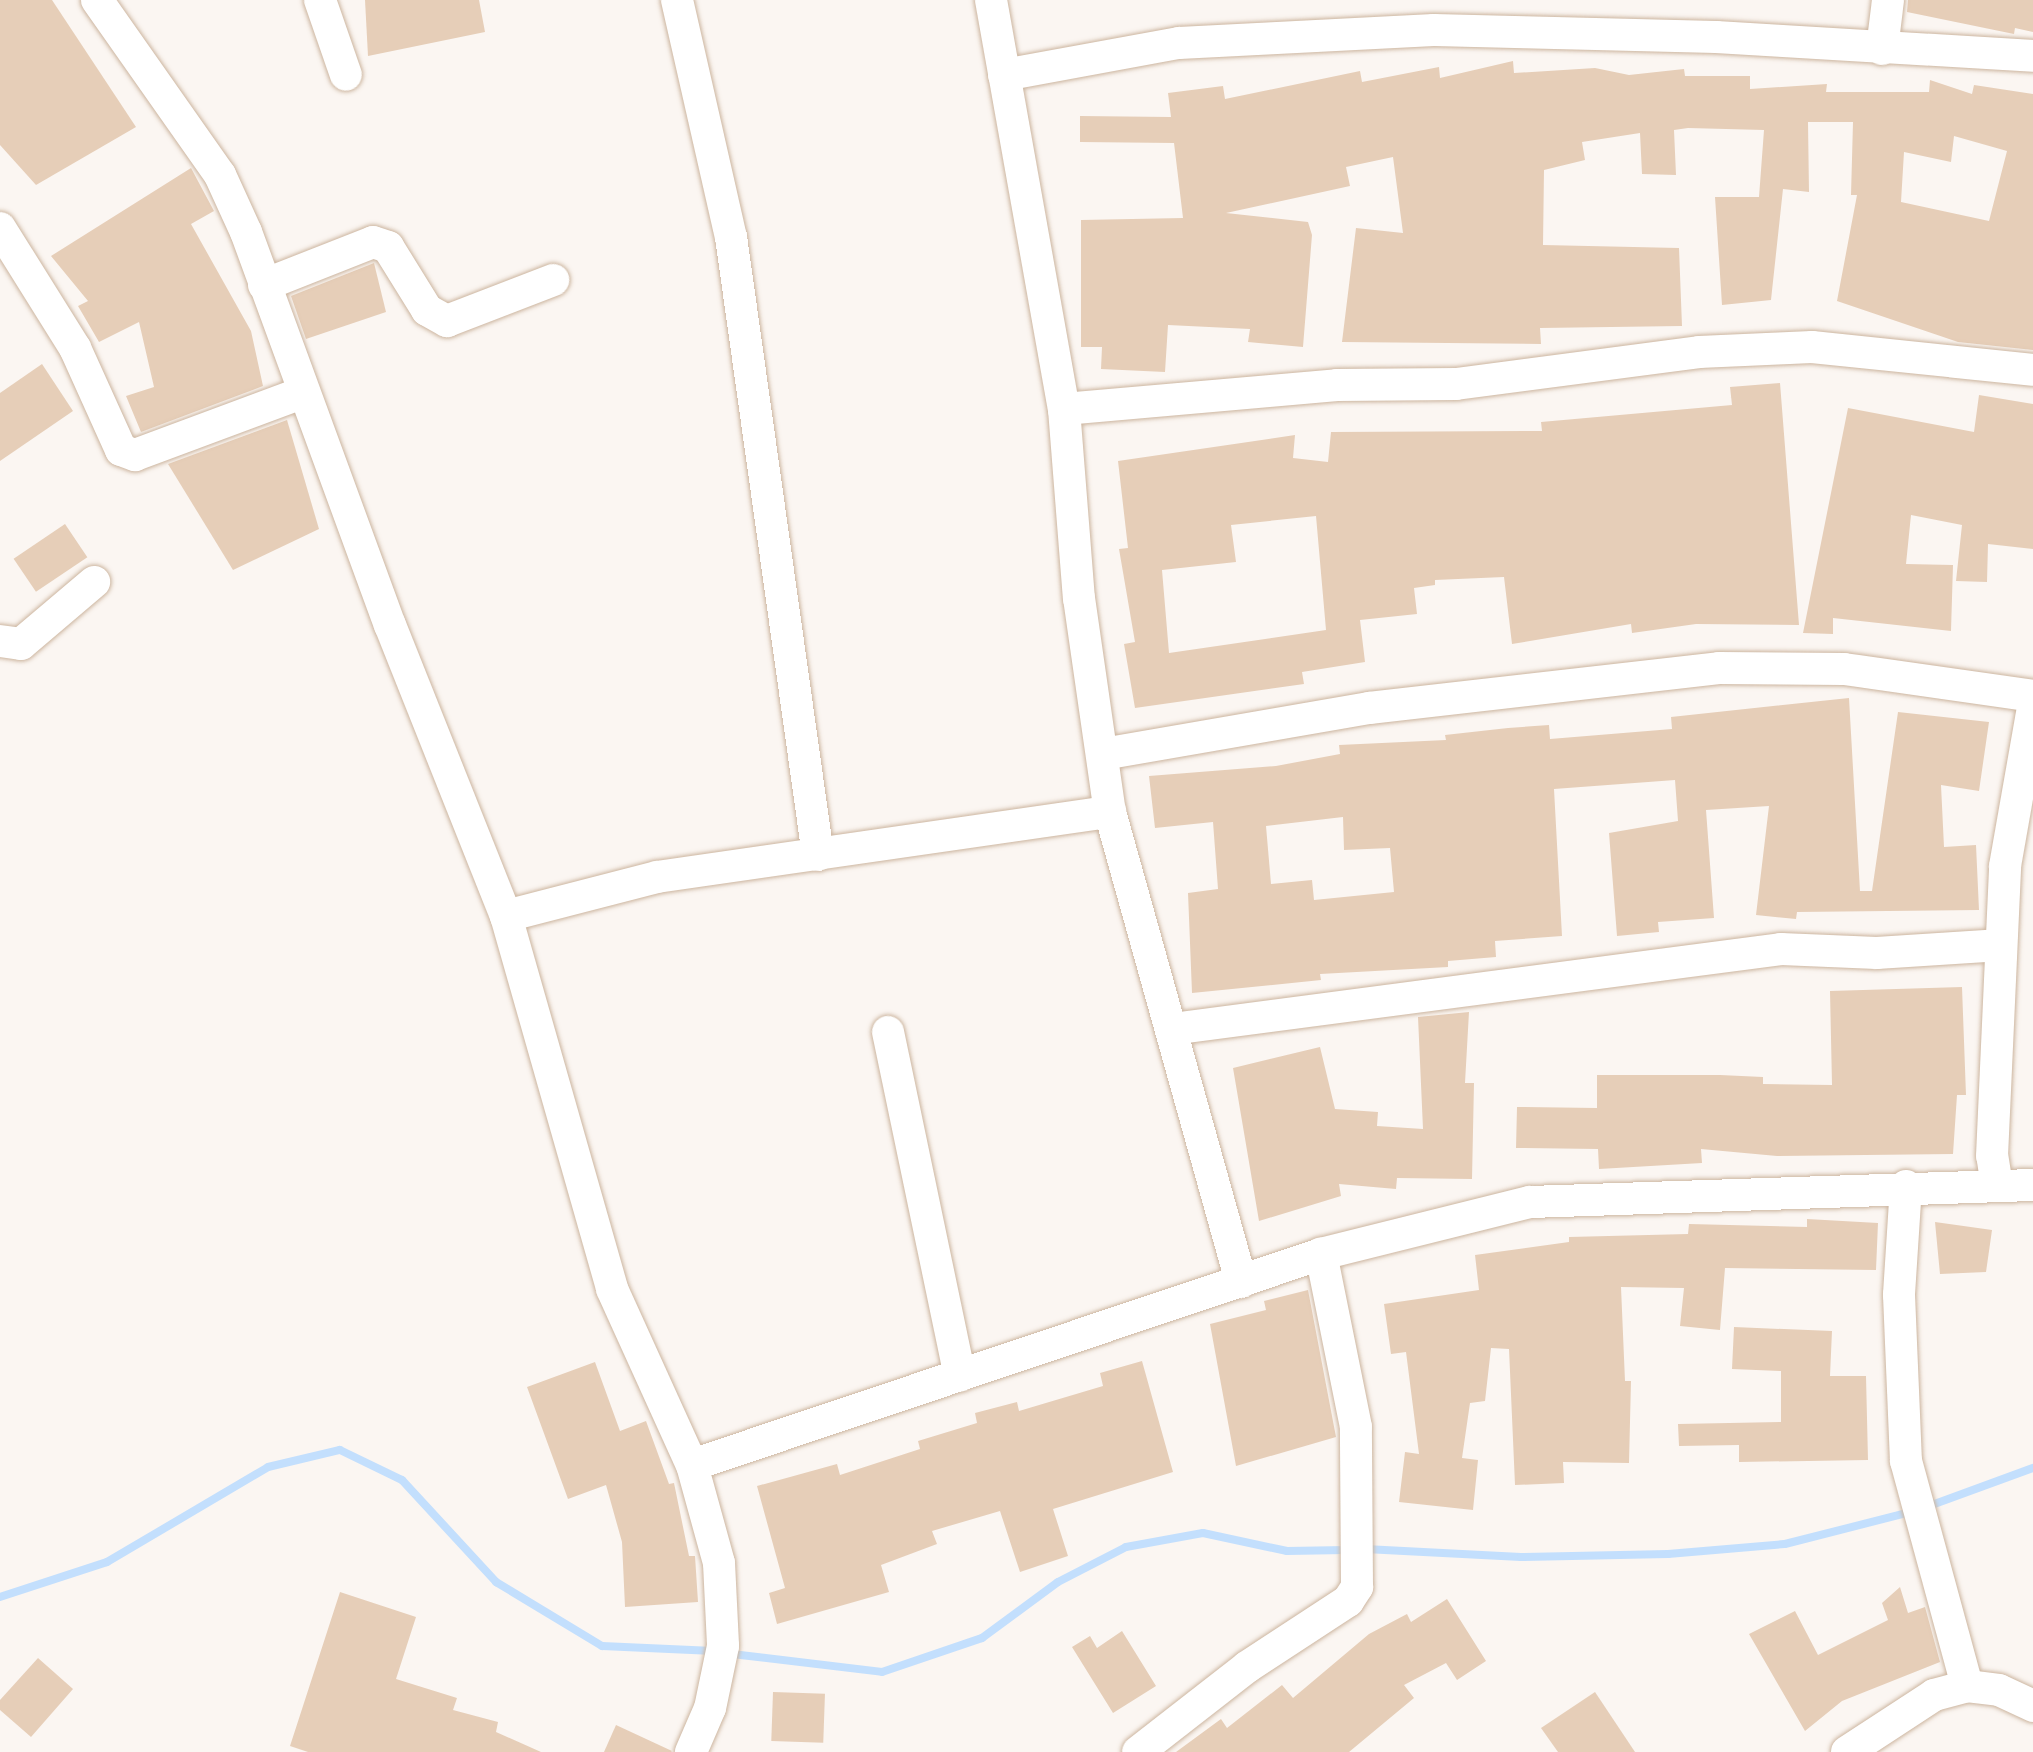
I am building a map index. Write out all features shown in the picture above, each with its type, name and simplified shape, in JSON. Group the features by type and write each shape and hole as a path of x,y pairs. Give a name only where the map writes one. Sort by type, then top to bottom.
{"street":[{"path":"97,0 220,174 506,916 612,1289 692,1465 719,1563 722,1646 710,1708 691,1752"},
{"path":"320,0 346,75"},
{"path":"677,0 731,237 818,854"},
{"path":"991,0 1064,409 1079,598 1110,812 1241,1282"},
{"path":"1882,49 1888,0"},
{"path":"1004,75 1179,43 1434,30 2033,56"},
{"path":"0,228 75,348 121,450 136,455 304,392"},
{"path":"264,285 374,242 388,247 428,310 447,321 553,280"},
{"path":"1064,409 1338,385 1456,384 1698,352 1812,347 2033,370"},
{"path":"0,641 21,644 94,582"},
{"path":"1103,754 1369,708 1720,668 1844,670 2033,696"},
{"path":"1997,1186 1992,1156 2001,945 2018,766 2033,708"},
{"path":"506,916 657,877 1110,812"},
{"path":"1172,1029 1782,948 1877,953 2001,945"},
{"path":"888,1032 960,1376"},
{"path":"692,1465 1321,1254 1530,1202 2033,1184"},
{"path":"1906,1186 1900,1295 1906,1461 1967,1686"},
{"path":"1138,1752 1247,1667 1348,1601 1362,1572 1356,1428 1321,1254"},
{"path":"1847,1752 1934,1695 1967,1686 1999,1690 2033,1706"}],"building":[{"path":"0,0 52,0 136,127 36,185 0,145"},
{"path":"365,0 479,0 485,32 368,56"},
{"path":"1908,0 2033,0 2033,32 2015,28 2014,34 1907,12"},
{"path":"1513,61 1514,73 1595,68 1629,75 1684,69 1685,76 1750,76 1750,89 1827,84 1826,92 1929,92 1930,80 1972,94 1974,85 2033,94 2033,350 1958,342 1837,301 1857,195 1851,195 1853,122 1808,122 1809,192 1783,189 1771,300 1722,305 1715,197 1759,197 1764,130 1674,130 1676,175 1642,174 1640,133 1582,142 1585,160 1544,170 1543,245 1679,248 1682,326 1540,328 1541,344 1342,342 1356,228 1403,233 1393,157 1346,167 1350,186 1226,213 1308,222 1312,235 1303,347 1248,342 1250,329 1168,325 1165,372 1101,369 1102,347 1081,347 1081,220 1183,218 1174,143 1080,142 1080,116 1171,117 1168,93 1223,86 1225,99 1360,71 1362,82 1439,67 1440,78","holes":["1954,136 2007,151 1989,221 1901,202 1904,152 1951,162"]},
{"path":"191,168 214,211 191,224 251,331 263,386 141,432 126,396 154,387 139,322 99,342 78,306 88,301 51,256"},
{"path":"374,263 386,312 306,339 291,296"},
{"path":"42,364 73,411 0,461 0,393"},
{"path":"1780,383 1799,625 1696,624 1632,633 1631,624 1512,644 1504,577 1435,580 1435,585 1414,588 1417,614 1360,620 1365,662 1302,672 1304,684 1135,708 1124,644 1135,642 1119,549 1128,548 1118,461 1295,435 1293,458 1328,462 1331,432 1542,431 1541,422 1732,405 1730,387","holes":["1316,516 1326,630 1169,653 1162,570 1236,562 1231,525"]},
{"path":"1979,395 2033,404 2033,549 1988,544 1987,582 1956,581 1962,525 1911,515 1906,564 1953,565 1951,631 1833,618 1833,634 1803,633 1848,408 1974,432"},
{"path":"287,420 319,529 233,570 168,464"},
{"path":"65,524 87,557 36,592 14,559"},
{"path":"1849,698 1860,891 1872,891 1898,712 1989,722 1979,791 1941,785 1944,847 1976,845 1979,910 1797,912 1796,919 1756,915 1769,806 1706,810 1714,918 1658,922 1659,932 1617,936 1609,833 1678,821 1675,780 1554,789 1562,936 1495,941 1496,957 1448,961 1448,967 1320,974 1321,980 1192,993 1188,893 1218,889 1213,822 1155,828 1149,776 1276,766 1340,754 1339,745 1446,740 1445,735 1508,728 1549,725 1550,739 1672,729 1671,717","holes":["1343,817 1344,850 1390,848 1394,892 1314,900 1312,880 1271,884 1266,826"]},
{"path":"1962,987 1966,1095 1957,1095 1953,1154 1777,1156 1701,1149 1702,1163 1599,1169 1598,1149 1516,1148 1517,1107 1597,1108 1597,1075 1720,1075 1763,1077 1763,1084 1832,1085 1830,991"},
{"path":"1469,1012 1465,1083 1474,1083 1472,1179 1397,1178 1396,1189 1339,1184 1341,1196 1259,1221 1233,1068 1320,1047 1335,1109 1378,1112 1377,1126 1423,1129 1418,1017"},
{"path":"1807,1219 1878,1223 1876,1270 1725,1268 1720,1330 1680,1326 1684,1288 1621,1287 1625,1381 1631,1381 1629,1463 1563,1462 1564,1483 1515,1485 1509,1349 1491,1348 1485,1401 1470,1403 1462,1458 1478,1460 1473,1510 1399,1502 1405,1452 1419,1454 1406,1352 1391,1354 1384,1304 1479,1290 1475,1255 1569,1242 1569,1237 1688,1234 1689,1224 1807,1227"},
{"path":"1935,1222 1992,1230 1986,1272 1940,1274"},
{"path":"1308,1290 1336,1437 1236,1466 1210,1324 1266,1310 1264,1301"},
{"path":"1734,1327 1832,1331 1830,1376 1866,1376 1868,1460 1739,1462 1739,1445 1679,1446 1678,1424 1781,1422 1781,1371 1732,1369"},
{"path":"1142,1361 1173,1472 1053,1509 1068,1556 1020,1572 1000,1511 932,1531 937,1544 881,1565 889,1592 777,1624 769,1593 785,1588 757,1486 837,1464 840,1475 920,1449 918,1441 977,1423 975,1413 1017,1402 1019,1411 1103,1386 1100,1373"},
{"path":"595,1362 620,1431 646,1421 669,1484 674,1483 689,1556 695,1556 698,1602 625,1607 622,1542 606,1485 568,1499 527,1387"},
{"path":"1900,1587 1908,1613 1925,1607 1940,1662 1842,1701 1805,1731 1749,1634 1795,1611 1818,1655 1888,1620 1882,1603"},
{"path":"340,1592 416,1617 396,1679 457,1698 453,1710 498,1722 496,1732 541,1752 308,1752 290,1746"},
{"path":"1447,1599 1486,1661 1457,1680 1446,1663 1404,1685 1414,1698 1349,1752 1176,1752 1221,1719 1227,1728 1282,1685 1293,1698 1369,1634 1407,1614 1411,1622"},
{"path":"1122,1631 1156,1686 1113,1713 1072,1647 1090,1636 1097,1648"},
{"path":"38,1658 73,1689 31,1737 0,1710 0,1700"},
{"path":"773,1692 825,1694 823,1743 771,1741"},
{"path":"1595,1692 1635,1752 1558,1752 1541,1728"},
{"path":"616,1725 672,1751 604,1752"}],"waterway":[{"path":"0,1597 107,1562 268,1467 340,1450 402,1480 496,1582 602,1646 714,1651"},
{"path":"1929,1506 2033,1468"},
{"path":"1365,1549 1521,1557 1668,1554 1785,1544 1911,1512"},
{"path":"732,1654 882,1672 982,1638 1058,1582 1126,1547 1203,1533 1287,1551 1346,1550"}]}
